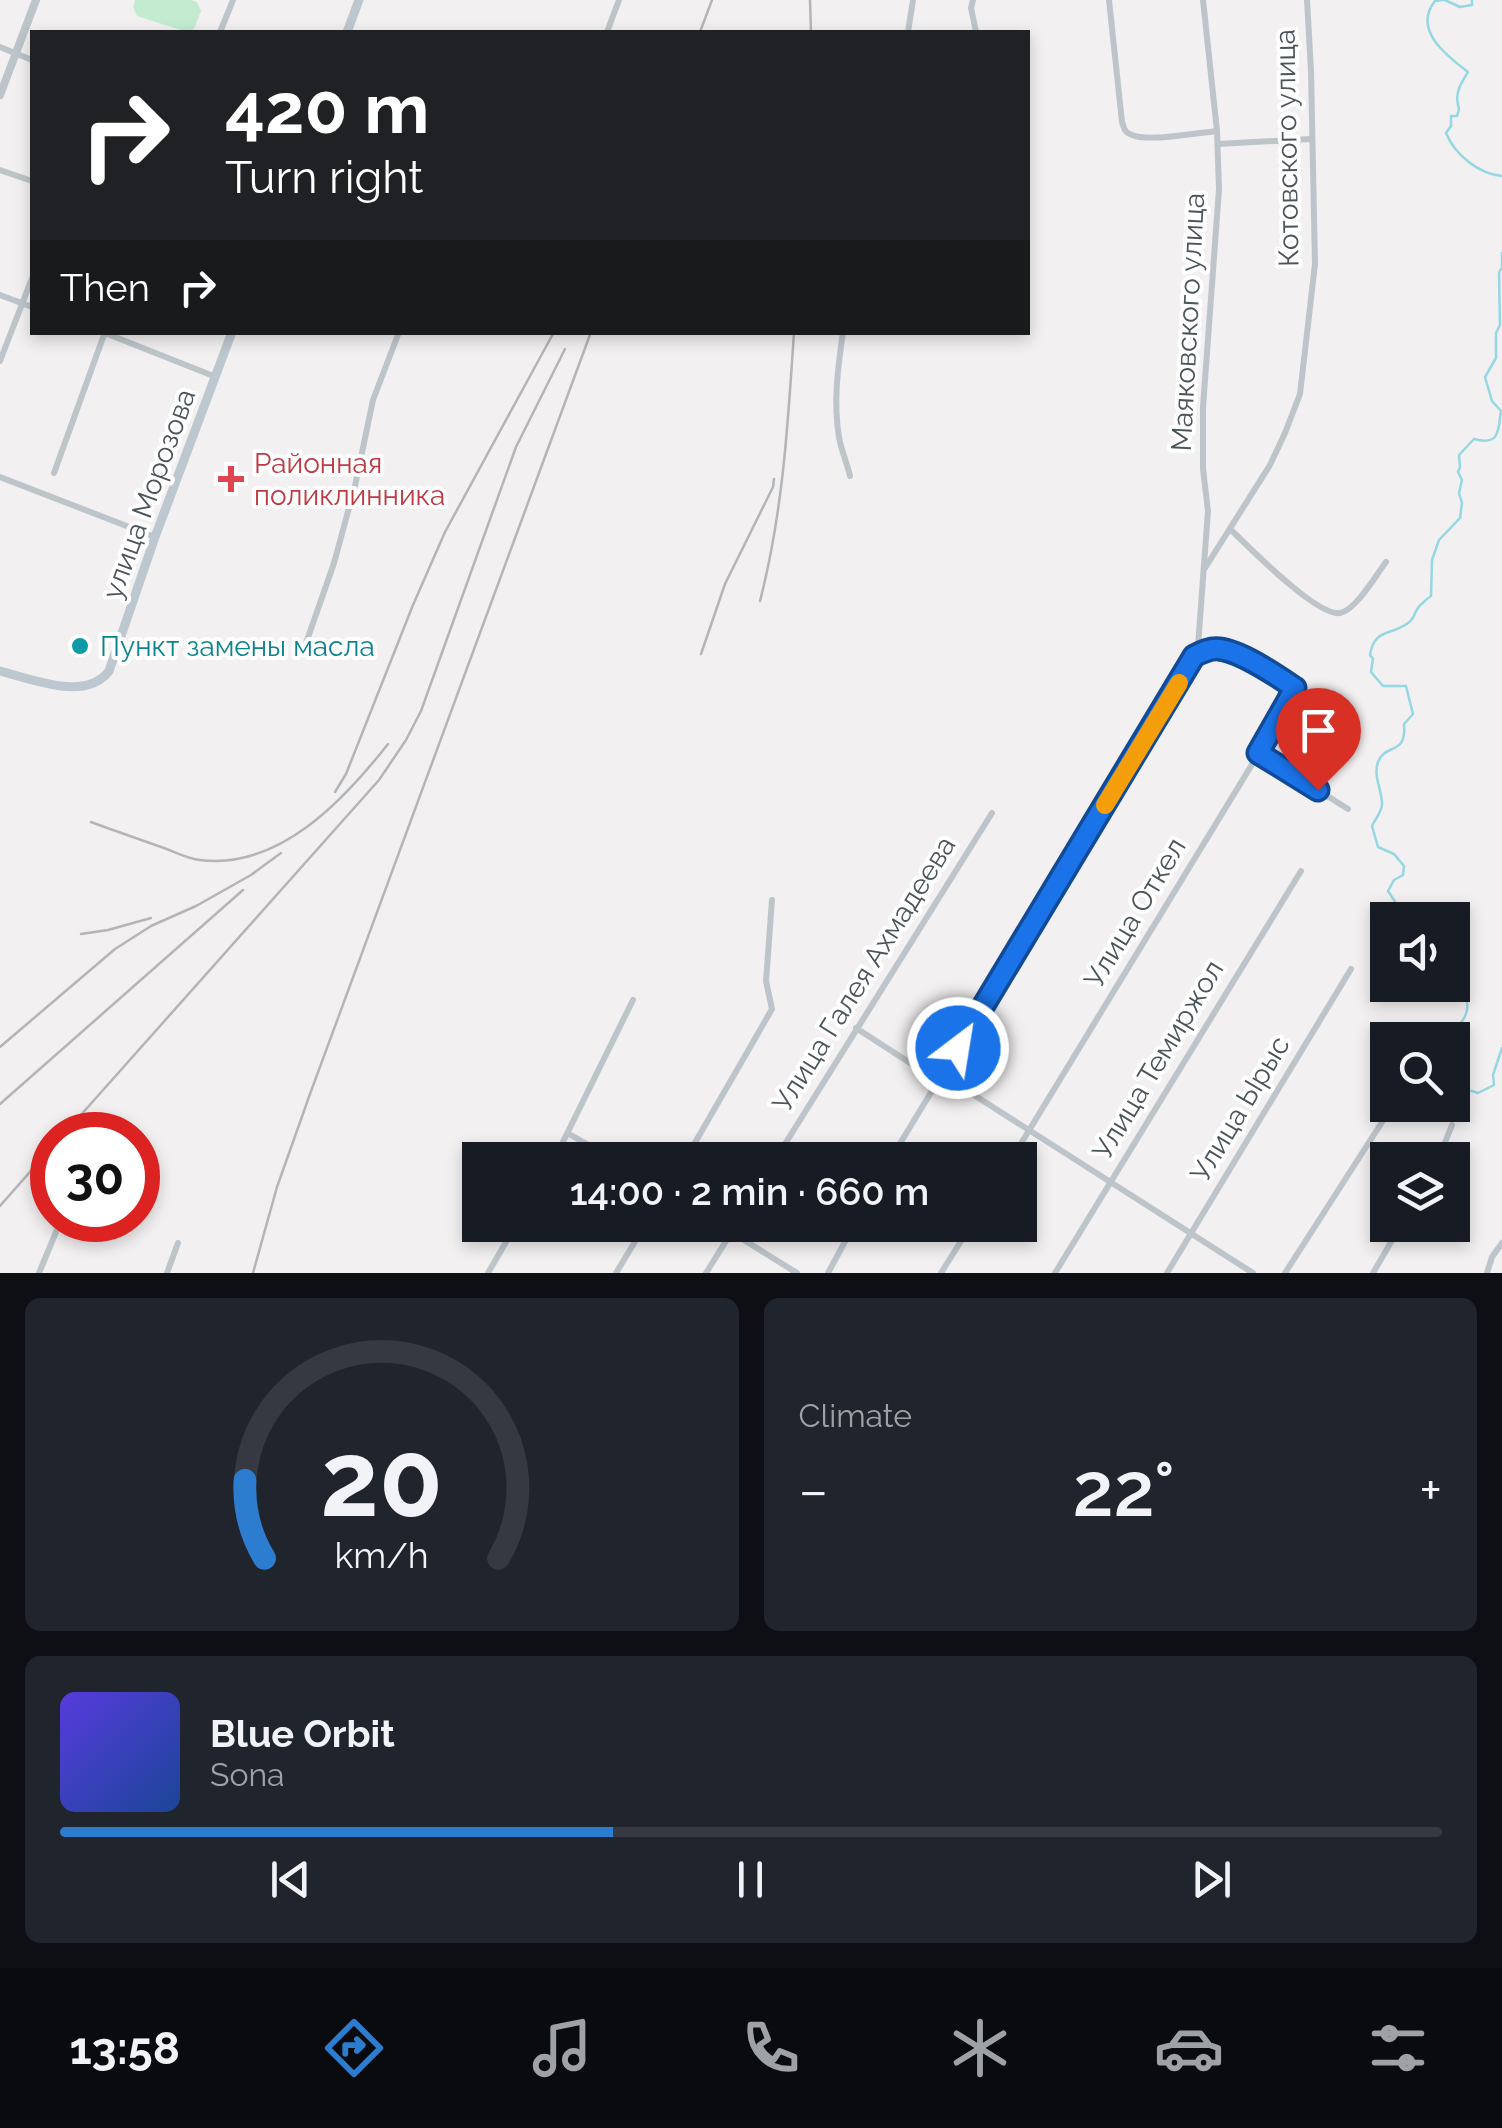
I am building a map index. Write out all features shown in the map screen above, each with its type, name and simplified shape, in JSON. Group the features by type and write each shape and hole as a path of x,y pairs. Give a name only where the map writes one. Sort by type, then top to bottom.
{"main road":[{"path":"348,30 359,0"},
{"name":"улица Морозова","path":"0,672 78,688 96,684 108,671 231,335"}],"street":[{"path":"0,95 36,0"},
{"path":"221,30 233,0"},
{"path":"609,30 619,0"},
{"path":"908,30 913,0"},
{"path":"974,0 976,30"},
{"path":"1109,0 1125,131 1149,137 1217,131"},
{"name":"Маяковского улица","path":"901,1142 1198,646 1208,511 1202,441 1218,189 1217,131 1202,0"},
{"name":"Котовского улица","path":"1204,570 1270,465 1300,394 1315,264 1307,0"},
{"path":"0,47 30,59"},
{"path":"1218,144 1311,139"},
{"path":"0,170 30,180"},
{"path":"0,362 30,284"},
{"path":"0,295 30,306"},
{"path":"54,473 103,335"},
{"path":"109,335 216,377"},
{"path":"305,646 334,563 373,400 398,335"},
{"path":"843,335 836,408 850,476"},
{"path":"0,477 156,537"},
{"path":"1230,529 1286,582 1332,612 1343,612 1355,603 1386,562"},
{"name":"Улица Откел","path":"1022,1142 1295,688 1259,665 1222,649 1194,656"},
{"path":"1258,753 1348,809"},
{"name":"Улица Галея Ахмадеева","path":"786,1142 992,813"},
{"name":"Улица Темиржол","path":"1055,1273 1301,870"},
{"path":"695,1142 772,1009 766,981 772,900"},
{"name":"Улица Ырыс","path":"1167,1273 1352,969"},
{"path":"564,1142 633,1000"},
{"path":"856,1028 938,1081 964,1088 1253,1273"},
{"path":"1285,1273 1383,1122"},
{"path":"1445,1142 1452,1125"},
{"path":"569,1134 583,1142"},
{"path":"39,1273 52,1242"},
{"path":"488,1273 506,1242"},
{"path":"616,1273 635,1242"},
{"path":"706,1273 726,1242"},
{"path":"753,1242 798,1273"},
{"path":"828,1273 845,1242"},
{"path":"941,1273 960,1242"},
{"path":"1373,1273 1391,1242"},
{"path":"167,1273 178,1243"},
{"path":"1487,1273 1502,1243"}],"green space":[{"path":"135,0 191,0 197,2 201,11 194,29 181,30 137,16"}],"waterway":[{"path":"1443,0 1435,1 1429,12 1430,32 1442,50 1468,72 1459,90 1457,116 1451,116 1446,133 1469,162 1502,176"},
{"path":"1445,0 1460,7 1472,5 1472,0"},
{"path":"1395,902 1388,891 1394,880 1403,875 1404,866 1394,854 1378,847 1372,826 1382,804 1377,772 1381,756 1399,745 1404,724 1413,714 1406,686 1383,686 1371,672 1370,655 1379,636 1408,623 1431,596 1432,560 1439,540 1460,518 1459,455 1474,439 1489,440 1498,430 1501,411 1492,401 1485,377 1496,358 1502,253"},
{"path":"1461,1022 1466,1002"},
{"path":"1470,1091 1478,1093 1494,1085 1493,1075 1502,1048"}],"railway":[{"path":"701,30 712,0"},
{"path":"810,0 811,30"},
{"path":"335,792 346,774 445,532 552,335"},
{"path":"253,1273 277,1187 310,1094 590,335"},
{"path":"760,601 779,501 794,335"},
{"path":"83,1112 379,780 406,740 421,711 516,447 565,349"},
{"path":"701,654 725,584 774,479"},
{"path":"91,822 195,859 229,860 257,854 307,827 330,808 388,744"},
{"path":"0,1047 115,949 251,875 281,853"},
{"path":"0,1104 243,890"},
{"path":"81,934 151,918"},
{"path":"0,1206 30,1172"}],"slow traffic":[{"path":"1105,805 1179,683"}],"place":[{"name":"Районная поликлинника","path":"231,479"},
{"name":"Пункт замены масла","path":"80,646"}],"route":[{"path":"958,1048 1194,656 1222,649 1259,665 1295,688 1258,753 1318,790"}]}
